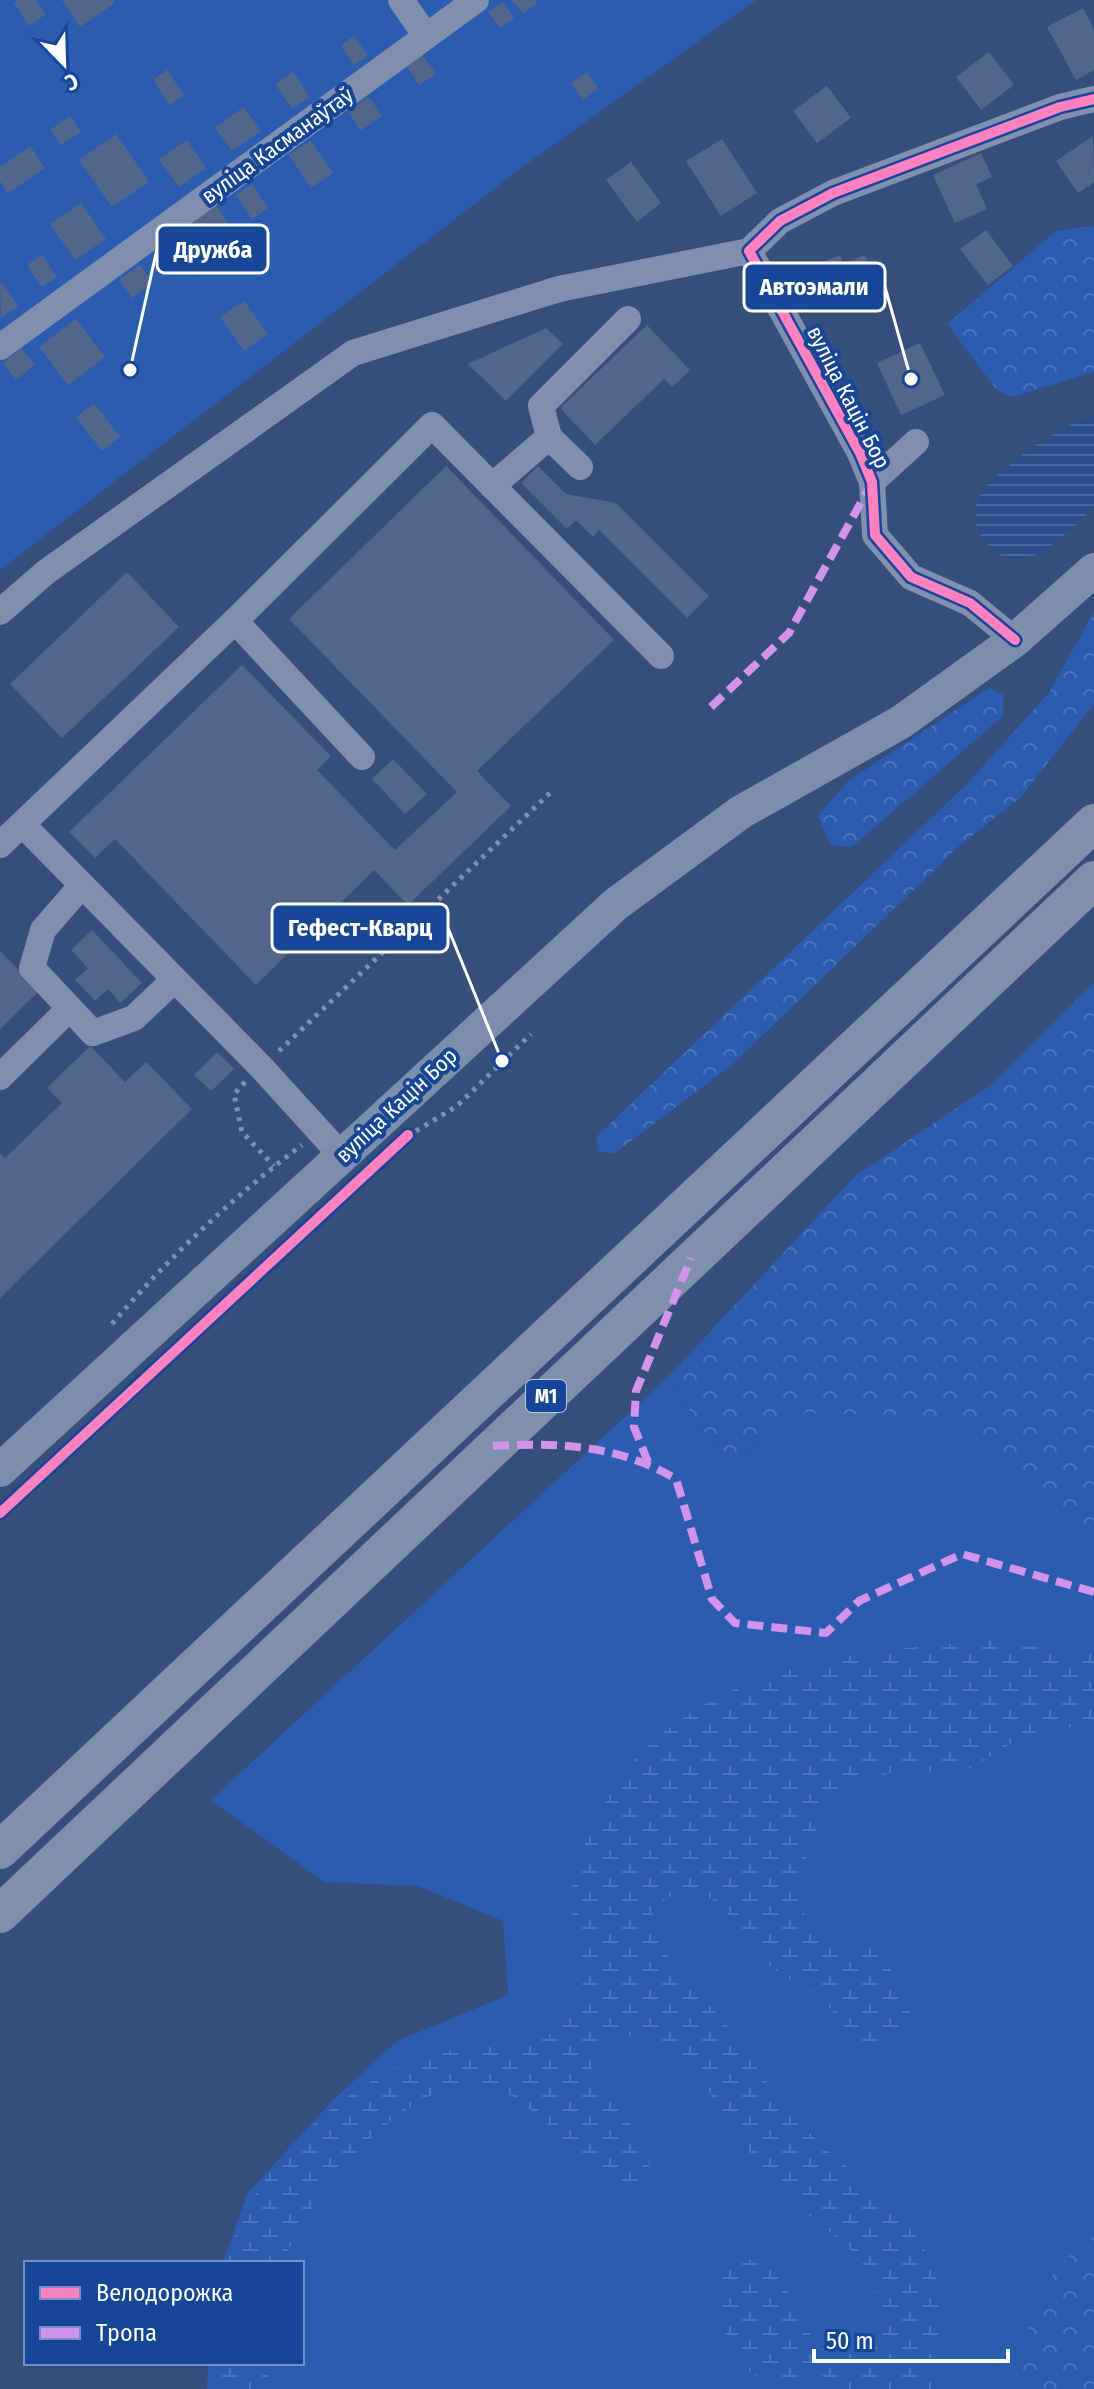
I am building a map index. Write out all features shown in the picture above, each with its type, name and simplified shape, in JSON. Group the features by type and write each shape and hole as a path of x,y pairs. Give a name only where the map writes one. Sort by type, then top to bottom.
{"highway":[{"name":"М1","path":"0,1850 1094,823"},
{"name":"М1","path":"0,1914 1094,880"}],"main road":[{"name":"вуліца Кацін Бор","path":"0,1470 616,904 741,812 901,722 1015,640 1094,570"}],"street":[{"path":"401,0 426,36"},
{"name":"вуліца Касманаўтаў","path":"0,347 476,0"},
{"path":"0,612 46,572 353,353 559,289 749,251 780,221 833,193 1060,107 1094,99"},
{"name":"вуліца Кацін Бор","path":"749,251 872,482 875,535 911,577 970,603 1015,640"},
{"path":"580,467 549,437 541,406 628,319"},
{"path":"0,845 235,621 432,425 661,656"},
{"path":"492,486 549,437"},
{"path":"872,482 916,442"},
{"path":"235,621 362,757"},
{"path":"22,824 173,981 261,1067 342,1156"},
{"path":"82,885 43,930 32,968 69,1009 93,1033 134,1018 173,981"},
{"path":"0,1077 69,1009"}],"path":[{"path":"306,1027 550,793"},
{"path":"408,1135 457,1106 531,1034"}],"green space":[{"path":"0,0 756,0 520,169 0,570"},
{"path":"1094,226 1094,372 1012,397 997,390 947,324 1056,231"},
{"path":"1094,612 1094,704 1020,798 958,847 733,1064 615,1153 599,1152 596,1137 967,784 1048,694"},
{"path":"989,688 1003,695 1003,716 852,847 831,845 818,816 848,781"},
{"path":"1094,983 1094,2389 207,2389 208,2365 304,2365 304,2261 224,2261 247,2194 333,2100 397,2041 508,1995 503,1921 418,1886 324,1882 211,1800 667,1378 718,1451 744,1453 823,1390"},
{"path":"1094,983 1094,1549 939,1416 795,1413 744,1453 718,1451 667,1378 855,1176 991,1085"},
{"path":"990,1641 1094,1654 1094,1727 1062,1727 1032,1734 977,1765 957,1772 905,1771 887,1774 853,1788 827,1810 817,1827 804,1870 804,1912 810,1929 826,1944 844,1946 868,1942 882,1951 910,2012 898,2039 882,2048 871,2048 861,2043 820,1998 769,1965 728,1915 705,1896 691,1892 672,1896 658,1904 652,1918 655,1935 669,1958 728,2027 794,2118 895,2211 917,2238 933,2267 942,2300 942,2340 932,2389 844,2389 836,2381 815,2376 769,2380 758,2377 742,2363 721,2322 718,2300 721,2281 730,2266 747,2260 773,2264 807,2329 818,2343 831,2350 847,2350 870,2336 878,2320 878,2296 858,2258 774,2181 753,2157 694,2073 667,2048 644,2037 628,2037 606,2047 593,2058 592,2074 631,2124 648,2153 650,2165 646,2174 635,2183 626,2186 612,2182 542,2119 502,2091 483,2085 453,2088 422,2100 391,2121 363,2147 314,2207 284,2261 227,2261 239,2226 281,2158 309,2128 340,2102 374,2079 411,2062 448,2051 537,2040 563,2024 575,2010 583,1980 571,1898 579,1860 594,1824 625,1772 665,1731 711,1701 763,1678 818,1662 933,1645"},
{"path":"1094,2236 1094,2389 1018,2389 1031,2321 1045,2285 1073,2252"},
{"path":"220,2365 268,2365 268,2389 222,2389"}],"shaded area":[{"path":"1094,416 1094,508 1041,552 1012,559 997,553 983,539 976,519 977,503 987,486 1014,461 1048,437"}],"building":[{"path":"18,0 36,0 46,14 29,26 14,3"},
{"path":"62,0 113,0 115,3 80,27"},
{"path":"512,0 535,0 537,3 523,14"},
{"path":"503,2 514,18 500,28 488,12"},
{"path":"1083,8 1094,29 1094,70 1076,80 1047,27"},
{"path":"354,36 368,56 354,65 341,45"},
{"path":"989,52 1014,85 981,110 956,77"},
{"path":"422,54 436,74 419,85 406,65"},
{"path":"167,70 184,95 170,105 153,80"},
{"path":"293,72 310,97 292,109 275,84"},
{"path":"587,72 598,88 583,100 571,83"},
{"path":"827,86 851,118 817,143 793,111"},
{"path":"369,97 382,116 361,130 348,112"},
{"path":"244,107 261,131 232,151 215,127"},
{"path":"70,116 81,132 61,145 50,130"},
{"path":"116,134 149,182 112,207 79,160"},
{"path":"1093,136 1094,182 1078,193 1056,161"},
{"path":"722,139 757,193 721,216 686,161"},
{"path":"187,140 206,168 179,187 159,159"},
{"path":"311,141 333,173 311,188 289,155"},
{"path":"30,146 45,168 8,193 0,181 0,167"},
{"path":"981,153 992,177 976,184 987,209 955,223 933,175"},
{"path":"631,162 661,203 637,222 606,180"},
{"path":"252,184 268,208 252,219 236,195"},
{"path":"81,203 106,239 75,260 50,224"},
{"path":"216,205 240,241 218,256 211,245 192,259 177,238 196,223 193,220"},
{"path":"986,230 1013,266 988,285 960,249"},
{"path":"42,255 57,277 42,287 27,265"},
{"path":"840,255 844,264 865,255 881,291 838,310 818,264"},
{"path":"140,265 153,283 132,298 119,280"},
{"path":"0,284 18,306 1,318"},
{"path":"244,301 268,334 244,351 220,317"},
{"path":"76,319 105,357 68,385 39,347"},
{"path":"647,325 690,370 672,387 664,379 595,445 560,408"},
{"path":"546,328 563,344 506,401 468,364"},
{"path":"920,343 945,395 901,415 877,363"},
{"path":"21,348 35,365 16,380 3,363"},
{"path":"94,403 120,437 102,451 76,417"},
{"path":"446,466 614,640 477,771 511,806 408,905 374,870 256,985 115,839 95,858 69,832 242,665 331,756 317,770 395,850 457,792 289,619"},
{"path":"538,466 566,494 616,503 709,596 687,618 599,530 593,537 576,520 567,529 521,483"},
{"path":"127,572 179,627 62,738 10,684"},
{"path":"393,759 427,794 405,814 372,779"},
{"path":"92,930 142,983 120,1003 108,989 95,1001 75,980 88,968 71,950"},
{"path":"0,951 39,991 0,1029"},
{"path":"90,1046 125,1082 146,1062 192,1109 0,1298 0,1153 5,1158 62,1103 47,1088"},
{"path":"217,1052 234,1069 211,1091 194,1075"}],"marked path":[{"path":"711,707 789,633 870,486"},
{"path":"648,1462 634,1427 636,1391 691,1258"},
{"path":"493,1446 588,1448 632,1459 676,1479 712,1599 735,1623 826,1633 859,1601 962,1554 1094,1592"}],"cycle path":[{"path":"1015,640 970,603 911,577 875,535 872,482 860,453 749,251 780,221 833,193 1060,107 1094,99"},
{"path":"0,1513 408,1135"}],"place":[{"name":"Дружба","path":"130,370"},
{"name":"Автоэмали","path":"911,379"},
{"name":"Гефест-Кварц","path":"502,1061"}]}
